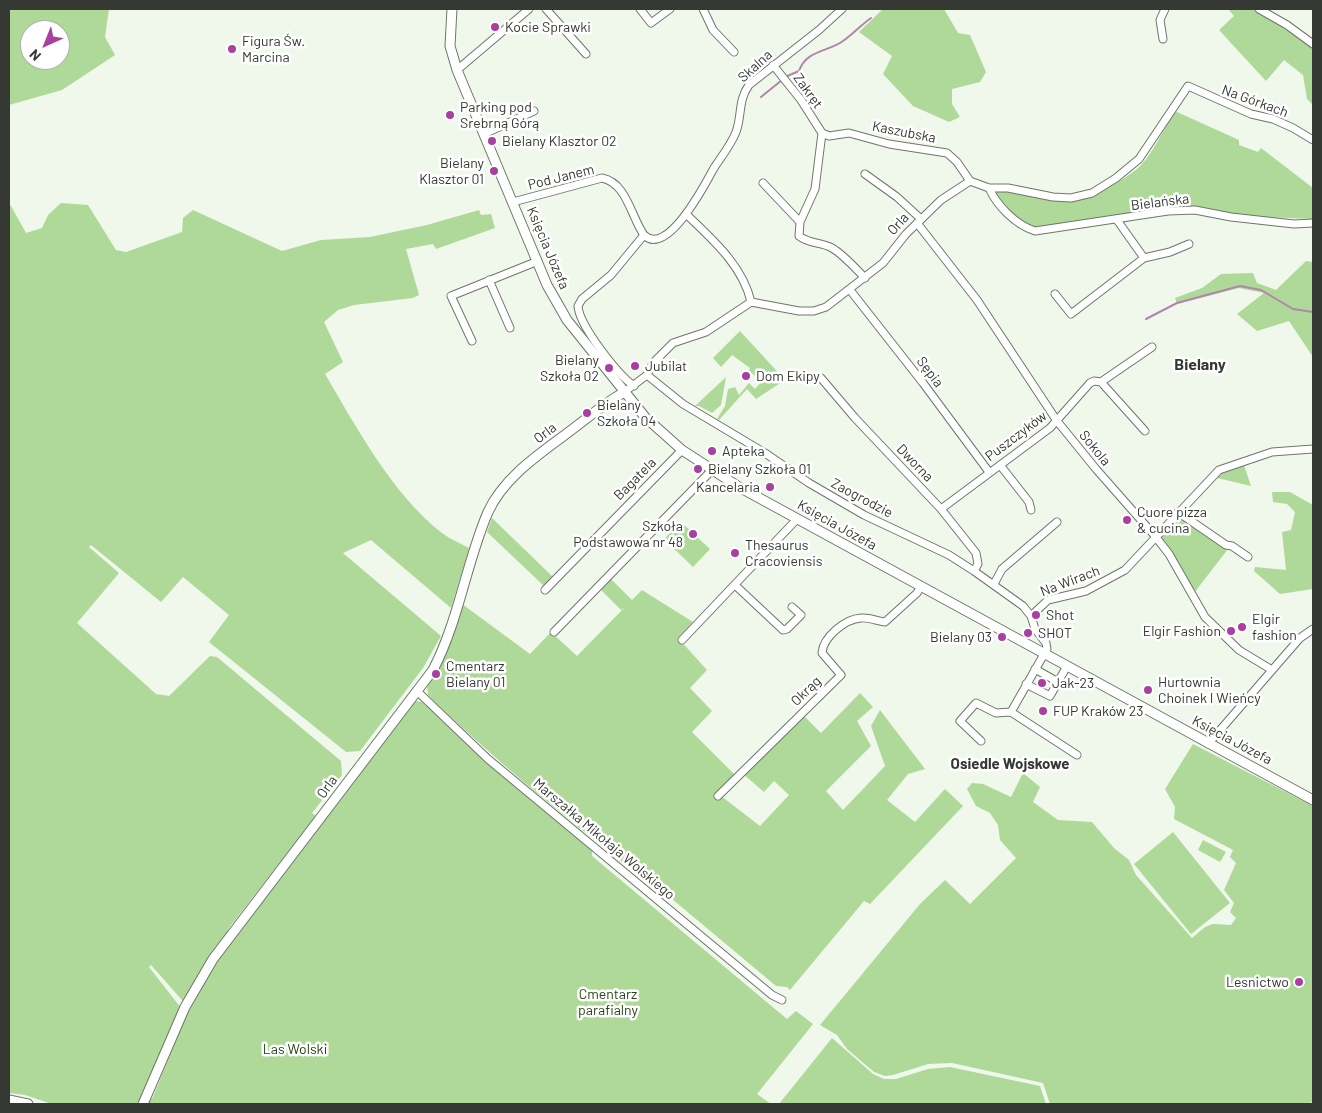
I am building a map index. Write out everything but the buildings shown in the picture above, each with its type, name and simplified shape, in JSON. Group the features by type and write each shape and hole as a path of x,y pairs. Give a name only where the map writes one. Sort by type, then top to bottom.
{"street":[{"name":"Księcia Józefa","path":"452,9 450,46 457,70 553,297 567,320 623,393 645,417 682,450 711,471 1313,800"},
{"path":"457,70 529,9"},
{"path":"546,9 586,54"},
{"path":"640,9 651,23 670,9"},
{"path":"703,9 713,30 734,52"},
{"name":"Skalna","path":"687,215 736,132 742,94 751,82 819,30 842,9"},
{"path":"1163,39 1160,20 1165,9"},
{"path":"1259,9 1287,25 1313,44"},
{"name":"Zakręt","path":"773,65 801,100 822,133"},
{"name":"Na Górkach","path":"989,188 1008,188 1062,198 1092,193 1116,178 1139,159 1188,86 1244,111 1293,128 1313,140"},
{"path":"484,134 534,111"},
{"path":"822,133 815,188 800,222 799,236 806,241 823,244 835,250 865,278"},
{"name":"Kaszubska","path":"822,133 829,136 849,133 890,144 947,153 957,162 970,181"},
{"path":"865,174 890,191 919,221"},
{"name":"Pod Janem","path":"513,202 602,178 610,180 619,186 644,235"},
{"path":"970,181 989,188"},
{"name":"Orla","path":"143,1104 185,1007 213,959 433,670 443,649 475,548 489,511 497,496 520,470 634,386 647,375 653,362 674,342 706,332 751,302 798,312 814,311 826,307 882,264 919,221 955,189 970,181"},
{"path":"763,183 800,222"},
{"name":"Bielańska","path":"989,188 1013,219 1021,226 1035,231 1168,211 1195,210 1230,217 1294,224 1313,223"},
{"path":"634,386 619,374 581,321 578,306 582,299 611,275 644,235 651,239 660,238 687,215 715,241 734,265 748,287 751,302"},
{"path":"1117,220 1144,258"},
{"name":"Sokola","path":"919,221 976,300 1057,421 1096,470 1156,536 1169,554 1205,617 1239,650 1272,670"},
{"path":"1055,294 1071,314 1144,258 1170,252 1189,244"},
{"path":"472,341 451,296 538,261"},
{"path":"489,280 510,328"},
{"name":"Sępia","path":"850,290 923,383 988,472"},
{"name":"Puszczyków","path":"941,509 1057,421 1090,383 1094,381 1101,382 1152,347"},
{"name":"Zaogrodzie","path":"647,375 683,404 765,453 809,483 864,515 949,555 994,584 1023,606 1031,616 1035,629 1046,643 1044,654"},
{"name":"Dworna","path":"821,378 855,418 941,509 976,553 978,564 974,571"},
{"path":"1101,382 1145,431"},
{"name":"Na Wirach","path":"1031,616 1045,602 1086,591 1119,574 1137,558 1211,476 1228,466 1280,450 1313,449"},
{"name":"Bagatela","path":"545,590 682,450"},
{"path":"1000,465 1029,502 1031,510"},
{"path":"554,632 711,471"},
{"path":"1178,512 1226,545 1232,546 1248,557"},
{"path":"682,640 797,519"},
{"path":"994,584 1002,569 1057,522"},
{"path":"735,585 783,630 788,629 801,615 792,607"},
{"name":"Okrąg","path":"718,796 841,675 822,653 823,648 837,630 846,623 862,618 885,622 917,593 921,586"},
{"path":"1208,744 1300,638 1313,630"},
{"path":"1011,712 1044,654"},
{"path":"1026,684 1050,696 1067,666"},
{"path":"1035,669 1058,682"},
{"name":"Marszałka Mikołaja Wolskiego","path":"417,691 488,759 757,982 782,1000"},
{"path":"981,741 960,721 976,703 996,713 1011,712 1076,755"},
{"path":"9,1100 28,1104"}],"green space":[{"path":"9,9 109,9 105,37 115,55 62,90 9,105"},
{"path":"883,9 944,9 958,33 970,35 986,72 980,82 952,89 952,104 960,117 949,122 913,106 883,74 892,56 859,32"},
{"path":"1228,9 1255,9 1313,48 1313,105 1307,99 1303,75 1284,60 1266,81 1219,30 1234,16"},
{"path":"1177,112 1239,140 1239,145 1258,152 1261,148 1313,188 1313,219 1242,216 1195,207 1036,228 1018,220 996,195 997,191 1006,191 1069,200 1086,197 1108,187 1142,164 1167,125 1166,121 1169,115"},
{"path":"61,203 88,205 116,250 126,252 182,232 183,218 193,210 282,251 321,240 370,237 427,225 479,210 481,215 491,214 495,228 436,249 433,244 406,249 419,295 413,298 354,305 338,310 324,322 343,362 325,374 363,438 391,480 424,517 445,535 469,548 451,608 371,540 343,553 441,636 423,668 360,751 346,752 209,642 229,615 183,577 161,602 91,545 89,547 119,573 77,623 156,694 169,696 210,656 217,657 341,761 342,775 312,813 316,816 228,929 235,934 415,701 422,702 472,749 592,850 592,856 787,1019 796,1011 813,1024 757,1094 771,1104 147,1104 153,1097 189,1008 151,965 149,967 181,1008 145,1094 138,1104 52,1104 25,1095 9,1093 9,205 26,233 42,228 48,215"},
{"path":"1306,261 1313,262 1313,357 1289,321 1257,331 1237,314 1264,293 1239,288 1177,304 1175,298 1202,288 1221,274 1253,273 1257,283 1276,290"},
{"path":"740,331 785,380 756,399 747,389 719,420 717,419 725,406 728,389 735,387 739,395 749,383 755,389 761,382 749,370 750,368 732,355 721,367 713,358"},
{"path":"726,377 721,405 712,413 699,406 695,406"},
{"path":"1243,462 1251,486 1213,477 1220,472"},
{"path":"1272,492 1290,492 1313,505 1313,589 1280,594 1254,571 1255,567 1286,570 1282,532 1291,530 1295,512 1287,504 1273,502"},
{"path":"1182,517 1228,549 1194,593 1160,536 1176,518"},
{"path":"492,518 554,578 545,587 487,532"},
{"path":"681,522 710,549 693,567 664,539"},
{"path":"611,579 632,600 642,590 693,622 678,638 707,670 690,688 712,711 692,732 736,776 715,798 721,796 760,826 789,795 774,781 764,792 742,773 802,714 821,733 860,693 873,707 857,721 871,746 826,791 843,810 885,766 871,726 880,710 925,769 908,774 887,800 915,822 945,789 963,806 870,904 864,901 790,990 787,987 776,986 641,873 636,873 556,809 478,742 428,695 427,685 443,658 462,604 530,654 551,632 577,656 625,607 621,610 601,590"},
{"path":"1193,744 1313,806 1313,1102 1304,1104 1050,1104 1043,1083 952,1063 928,1064 885,1076 874,1072 847,1049 837,1035 820,1025 920,904 945,880 970,904 1016,858 1000,840 998,825 990,813 976,806 967,789 972,783 983,784 1011,797 1023,773 1040,787 1033,802 1058,820 1092,822 1114,848 1129,860 1136,875 1192,938 1205,927 1213,924 1231,925 1236,918 1230,912 1234,903 1224,890 1236,863 1230,857 1233,850 1174,819 1175,807 1165,789"},
{"path":"1173,832 1230,903 1191,934 1134,864"},
{"path":"1203,840 1226,852 1220,862 1198,850"},
{"path":"832,1038 873,1074 884,1079 896,1079 928,1069 950,1067 1040,1086 1046,1104 779,1104"}],"waterway":[{"path":"785,77 799,71 802,64 812,55 843,41 871,18"},
{"path":"761,97 782,80"},
{"path":"1146,319 1177,303 1240,286 1261,290 1293,309 1313,312"}],"place":[{"name":"Kocie Sprawki","path":"495,27"},
{"name":"Figura Św. Marcina","path":"232,49"},
{"name":"Parking pod Srebrną Górą","path":"450,115"},
{"name":"Bielany Klasztor 02","path":"492,141"},
{"name":"Bielany Klasztor 01","path":"494,171"},
{"name":"Jubilat","path":"635,366"},
{"name":"Bielany Szkoła 02","path":"609,368"},
{"name":"Dom Ekipy","path":"746,376"},
{"name":"Bielany Szkoła 04","path":"587,413"},
{"name":"Apteka","path":"712,451"},
{"name":"Bielany Szkoła 01","path":"698,469"},
{"name":"Kancelaria","path":"770,487"},
{"name":"Cuore pizza & cucina","path":"1127,520"},
{"name":"Szkoła Podstawowa nr 48","path":"693,534"},
{"name":"Thesaurus Cracoviensis","path":"735,553"},
{"name":"Shot","path":"1036,615"},
{"name":"Elgir fashion","path":"1242,627"},
{"name":"Elgir Fashion","path":"1231,631"},
{"name":"SHOT","path":"1028,633"},
{"name":"Bielany 03","path":"1002,637"},
{"name":"Cmentarz Bielany 01","path":"436,674"},
{"name":"Jak-23","path":"1042,683"},
{"name":"Hurtownia Choinek I Wieńcy","path":"1148,690"},
{"name":"FUP Kraków 23","path":"1043,711"},
{"name":"Lesnictwo","path":"1299,982"}],"district":[{"name":"Bielany","path":"1200,365"},
{"name":"Osiedle Wojskowe","path":"1010,764"}],"park label":[{"name":"Cmentarz parafialny","path":"608,1002"},
{"name":"Las Wolski","path":"295,1049"}]}
